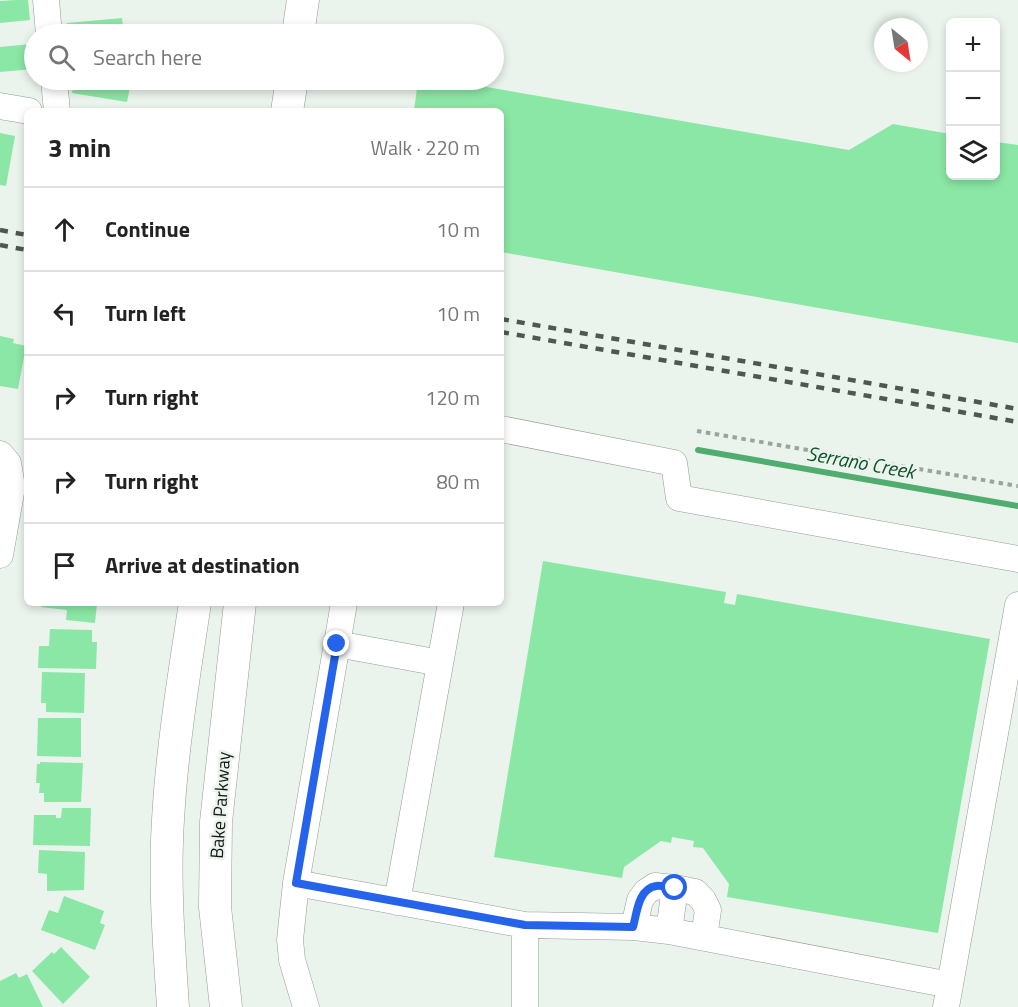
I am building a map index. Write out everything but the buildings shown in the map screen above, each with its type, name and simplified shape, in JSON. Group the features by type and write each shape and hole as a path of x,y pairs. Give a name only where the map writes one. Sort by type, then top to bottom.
{"main road":[{"path":"299,24 303,0"},
{"path":"287,108 290,90"},
{"path":"173,1007 167,910 168,820 182,689 195,606"},
{"name":"Bake Parkway","path":"226,1007 215,907 216,822 240,606"}],"street":[{"path":"46,0 48,24"},
{"path":"55,90 57,108"},
{"path":"0,106 24,110"},
{"path":"504,430 674,463 679,498 1018,559"},
{"path":"0,555 12,487 4,459"},
{"path":"296,883 525,925 633,927 704,937 948,996 1018,605"},
{"path":"306,1007 292,960 290,940 296,883 343,606"},
{"path":"398,902 450,606"},
{"path":"337,644 440,663"},
{"path":"633,927 640,900 646,892 655,886 675,888 695,892 703,900 708,910 704,937"},
{"path":"669,931 675,888"},
{"path":"525,925 525,1007"}],"path":[{"path":"697,431 1018,486"}],"waterway":[{"name":"Serrano Creek","path":"698,450 1018,506"}],"railway":[{"path":"0,230 24,234"},
{"path":"0,245 24,249"},
{"path":"504,320 1018,409"},
{"path":"504,333 1018,422"}],"route":[{"path":"337,644 296,883 525,925 633,927 640,900 646,892 655,886 675,888"}]}
